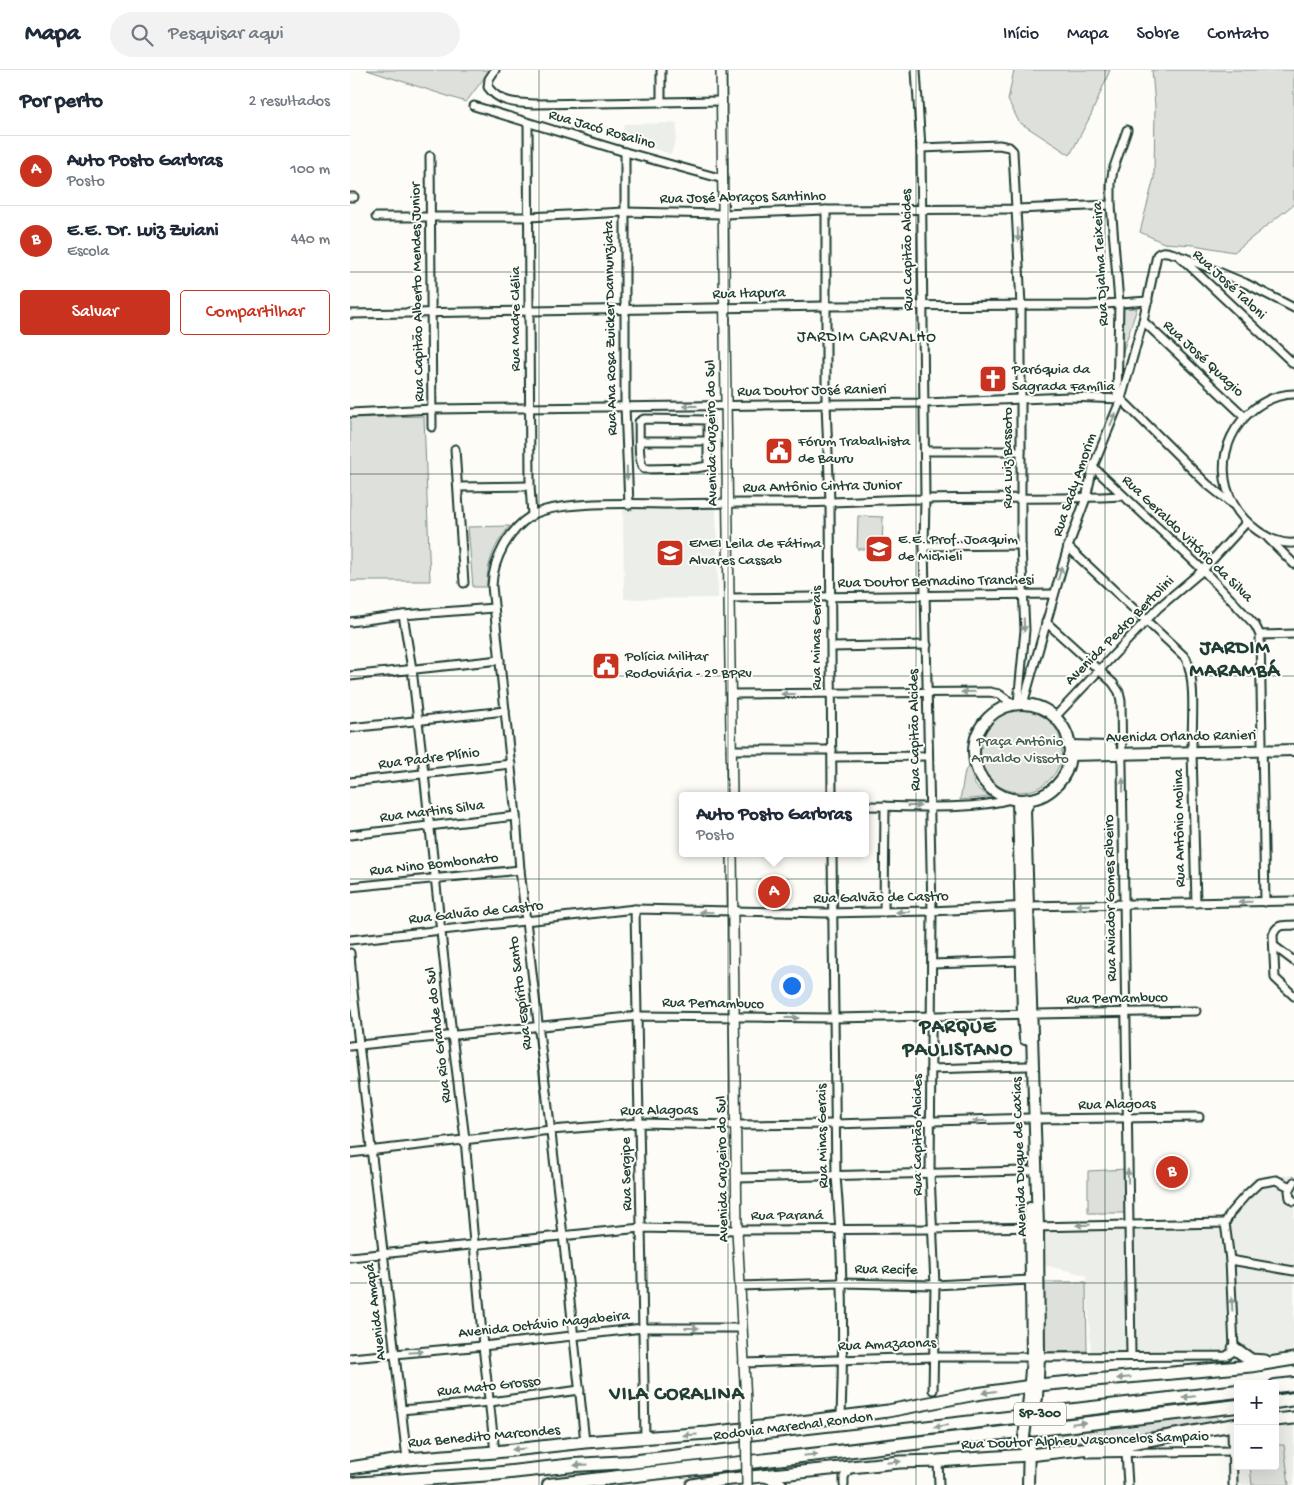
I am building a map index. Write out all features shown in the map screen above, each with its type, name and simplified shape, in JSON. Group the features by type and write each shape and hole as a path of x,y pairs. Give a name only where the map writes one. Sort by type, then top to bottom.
{"highway":[{"path":"1234,1348 1251,1360 1279,1362 1294,1359"},
{"name":"Rua Benedito Marcondes","path":"350,1468 407,1459 585,1442 708,1433 888,1412 976,1394 1033,1391 1279,1362"},
{"path":"1279,1386 1294,1384"},
{"name":"Rodovia Marechal Rondon","path":"350,1484 650,1460 1234,1391"},
{"path":"1279,1402 1294,1400"},
{"name":"Rodovia Marechal Rondon","path":"549,1485 1234,1406"},
{"path":"1279,1420 1294,1418"},
{"path":"1026,1450 1125,1444 1234,1424"},
{"name":"Rua Doutor Alpheu Vasconcelos Sampaio","path":"692,1485 722,1480 900,1462 938,1461 1026,1450"},
{"path":"617,1485 714,1466"},
{"path":"765,1476 781,1485"}],"main road":[{"path":"1018,704 1032,704 1044,709 1055,717 1062,725 1069,750 1066,772 1060,782 1041,796 1030,799 1014,800 988,787 980,776 975,764 974,751 976,738 981,726 990,716 1000,708 1018,704"},
{"name":"Avenida Orlando Ranieri","path":"1069,750 1122,751 1263,747 1294,744"},
{"name":"Avenida Orlando Ranieri","path":"1263,747 1294,750"},
{"name":"Avenida Duque de Caxias","path":"1022,1485 1036,1357 1032,1119 1021,961 1025,810 1030,799"},
{"name":"Avenida Duque de Caxias","path":"1014,800 1023,906 1027,1066 1032,1119 1029,1171 1034,1226 1031,1280 1036,1357"},
{"name":"Avenida Duque de Caxias","path":"1026,1450 1028,1485"}],"street":[{"path":"495,70 489,79 488,87 492,93 502,100 517,103 721,101"},
{"path":"661,70 661,103"},
{"name":"Avenida Cruzeiro do Sul","path":"721,70 732,792"},
{"name":"Rua Capitão Alcides","path":"916,70 921,148 926,499 924,546 932,911 930,1174 935,1285 933,1390"},
{"name":"Rua Jacó Rosalino","path":"474,106 624,152 723,179"},
{"name":"Rua Madre Clélia","path":"528,123 530,486 532,515"},
{"name":"Rua Djalma Teixeira","path":"1119,399 1119,302 1111,183 1113,170 1127,130"},
{"name":"Rua Luiz Bassoto","path":"921,148 998,145 1009,147 1013,151 1021,305 1021,545 1024,653 1018,704"},
{"name":"Rua Ana Rosa Zuicker Dannunziata","path":"624,152 625,406 628,505"},
{"name":"Rua Capitão Alberto Mendes Junior","path":"430,156 432,427"},
{"name":"Rua José Abraços Santinho","path":"376,216 529,217 624,212 723,214 826,210 1017,209 1111,205"},
{"name":"Rua Minas Gerais","path":"826,210 826,404 830,502 832,792"},
{"name":"Rua Sady Amorim","path":"1018,704 1046,622 1068,547 1086,498 1093,467 1119,399 1143,321 1157,255 1160,251 1164,251"},
{"name":"Rua José Taloni","path":"1164,251 1178,255 1294,364"},
{"path":"1178,255 1245,283 1294,308"},
{"name":"Rua Itapura","path":"350,314 826,306 1090,304 1148,301"},
{"name":"Rua José Quagio","path":"1143,321 1244,416"},
{"path":"1232,504 1225,482 1224,458 1231,436 1244,416 1264,402 1288,394 1294,394"},
{"name":"Rua Doutor José Ranieri","path":"350,413 433,409 925,404 1021,399 1119,399"},
{"path":"1119,399 1208,484 1232,504 1246,523 1266,536 1294,564"},
{"path":"644,419 706,420 709,422 709,462 706,468 644,469 641,466 640,442 640,422 644,419"},
{"path":"640,442 709,441"},
{"path":"455,449 464,583"},
{"path":"925,451 1021,451"},
{"path":"627,455 640,456"},
{"name":"Rua Geraldo Vitório da Silva","path":"1093,467 1203,570 1255,625 1260,635"},
{"path":"458,487 530,486"},
{"name":"Rua Antônio Cintra Junior","path":"532,515 562,506 1122,496"},
{"name":"Rua Espírito Santo","path":"532,515 506,543 496,561 493,573 494,608 520,870 564,1235 585,1442"},
{"name":"Avenida Pedro Bertolini","path":"1055,717 1146,620 1203,570 1246,523"},
{"path":"1266,536 1294,543"},
{"path":"924,546 1021,545"},
{"name":"Rua Antônio Molina","path":"1068,547 1186,658 1190,667 1196,903"},
{"name":"Rua Doutor Bernadino Tranchesi","path":"729,598 1054,594"},
{"path":"350,622 403,615 494,608"},
{"name":"Rua Rio Grande do Sul","path":"403,615 412,669 465,1139 483,1346 495,1452"},
{"name":"Rua Aviador Gomes Ribeiro","path":"1046,622 1113,683 1119,692 1122,751 1132,1355"},
{"path":"1265,902 1260,635 1294,634"},
{"path":"832,647 927,644"},
{"path":"350,676 500,660"},
{"path":"730,694 990,692 999,694 1018,704"},
{"path":"350,728 505,711"},
{"path":"731,750 928,756"},
{"name":"Rua Padre Plínio","path":"350,782 510,764"},
{"path":"869,806 995,804 1014,800"},
{"path":"884,912 885,806"},
{"name":"Rua Martins Silva","path":"350,836 516,816"},
{"name":"Avenida Cruzeiro do Sul","path":"732,857 737,1230 746,1402 747,1485"},
{"name":"Rua Minas Gerais","path":"832,857 836,1176 841,1229 843,1360 841,1417"},
{"name":"Rua Nino Bombonato","path":"350,887 520,870"},
{"name":"Rua Galvão de Castro","path":"350,940 635,910 832,913 932,911 1023,906 1294,901"},
{"name":"Rua Sergipe","path":"635,910 645,1437"},
{"path":"1294,925 1279,925 1275,928 1273,934 1276,978 1294,996"},
{"path":"1274,946 1294,960"},
{"name":"Avenida Amapá","path":"350,953 352,992 360,1045 407,1459"},
{"path":"932,964 1021,961"},
{"name":"Rua Pernambuco","path":"350,1046 638,1016 834,1018 1196,1011"},
{"path":"931,1069 1027,1066"},
{"name":"Rua Alagoas","path":"350,1153 551,1130 639,1123 736,1125 1032,1119 1199,1118"},
{"path":"737,1178 1029,1171"},
{"path":"1234,1348 1230,1260 1225,1223 1231,1212 1245,1196 1260,1183 1276,1180 1292,1184 1289,1195 1294,1201"},
{"name":"Rua Paraná","path":"350,1257 641,1228 737,1230 933,1229 1225,1223"},
{"path":"1230,1260 1294,1272"},
{"name":"Rua Recife","path":"740,1286 841,1282 935,1285 1031,1280"},
{"name":"Avenida Octávio Magabeira","path":"350,1358 483,1346 643,1328 742,1328"},
{"name":"Rua Amazaonas","path":"743,1363 934,1357 1226,1356 1231,1354 1234,1348"},
{"name":"Rua Mato Grosso","path":"401,1410 490,1402 580,1390"},
{"path":"1233,1485 1235,1425"},
{"name":"Rua Doutor Alpheu Vasconcelos Sampaio","path":"1026,1450 1126,1452 1233,1451"},
{"path":"1126,1452 1128,1485"},
{"path":"938,1461 939,1485"},
{"path":"844,1485 844,1478 850,1467"},
{"path":"722,1480 735,1485"}],"shaded area":[{"path":"677,123 676,139 671,154 621,139 624,124"},
{"name":"EMEI Leila de Fátima Alvares Cassab","path":"716,507 718,598 624,599 623,509"},
{"path":"1294,1175 1294,1366 1245,1371 1091,1351 1086,1275 1044,1265 1045,1232 1228,1225 1253,1178"},
{"path":"1294,1423 1294,1485 1238,1485 1239,1470 1279,1470 1279,1425"}],"green space":[{"path":"367,70 490,70 466,102"},
{"path":"1014,70 1110,70 1091,115 1070,155 1019,122 1008,100"},
{"path":"1152,70 1294,70 1294,204 1234,252 1194,245 1164,243 1140,232 1154,178 1155,106"},
{"path":"1137,308 1116,373 1117,309"},
{"path":"424,416 430,581 350,581 350,418"},
{"path":"858,516 883,517 882,549 857,549"},
{"path":"510,526 492,554 488,570 487,587 473,587 468,527"},
{"name":"Praça Antônio Arnaldo Vissoto","path":"1020,708 1036,711 1050,720 1059,734 1062,750 1059,766 1050,780 1036,789 1020,792 1004,789 990,780 981,766 978,750 981,734 990,720 1004,711"},
{"path":"968,767 971,768 976,786 991,797 960,800 965,771"},
{"path":"1127,1169 1127,1213 1088,1213 1088,1171"},
{"path":"1044,1282 1086,1282 1087,1351 1044,1352"},
{"path":"1216,1415 1218,1421 1213,1423 1044,1446 1044,1439 1047,1436"},
{"path":"1279,1445 1284,1445 1289,1485 1252,1485 1250,1470 1279,1470"}],"place":[{"name":"Paróquia da Sagrada Família","path":"993,379"},
{"name":"Fórum Trabalhista de Bauru","path":"779,451"},
{"name":"E.E. Prof. Joaquim de Michieli","path":"879,549"},
{"name":"EMEI Leila de Fátima Alvares Cassab","path":"670,553"},
{"name":"Polícia Militar Rodoviária - 2º BPRv","path":"606,666"},
{"name":"Auto Posto Garbras","path":"774,892"},
{"name":"E.E. Dr. Luiz Zuiani","path":"1172,1172"}],"district":[{"name":"JARDIM CARVALHO","path":"867,338"},
{"name":"JARDIM MARAMBÁ","path":"1235,660"},
{"name":"PARQUE PAULISTANO","path":"958,1040"},
{"name":"VILA CORALINA","path":"677,1395"}]}
